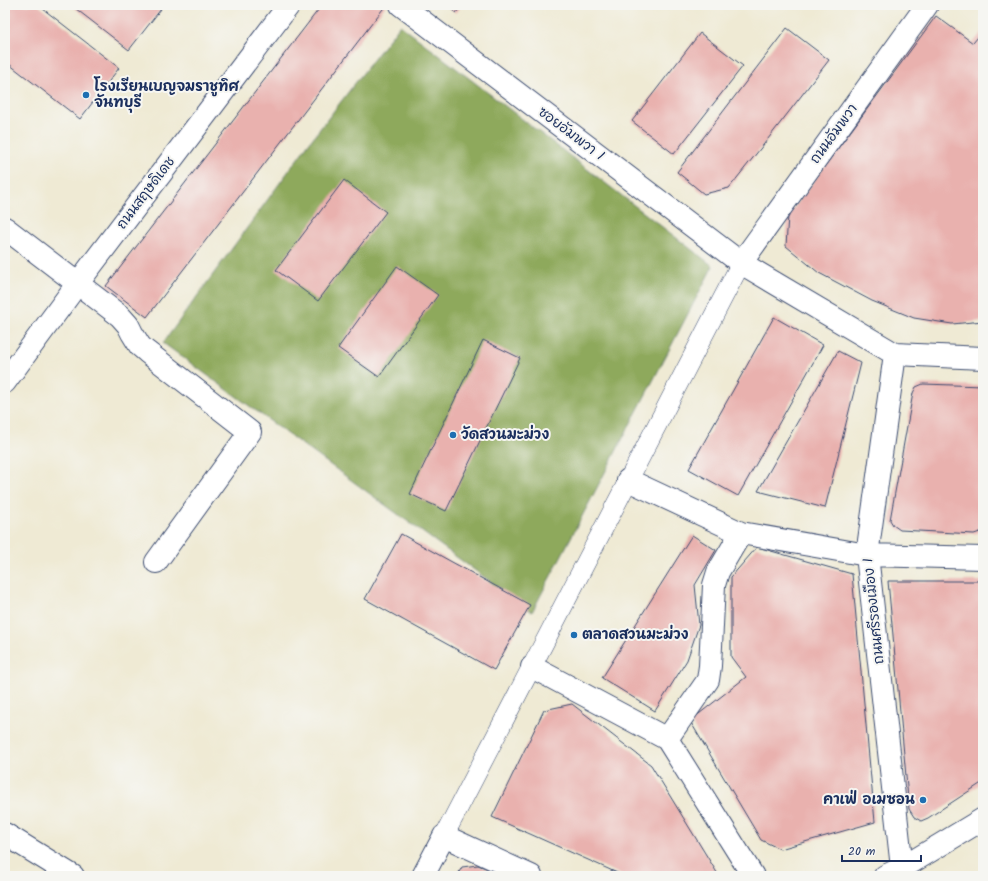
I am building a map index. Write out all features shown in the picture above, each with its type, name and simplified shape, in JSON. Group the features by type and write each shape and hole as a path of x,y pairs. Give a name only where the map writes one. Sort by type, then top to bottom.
{"street":[{"name":"ถนนสฤษดิเดช","path":"5,382 78,282 289,5"},
{"name":"ซอยอัมพวา 1","path":"401,5 741,263 895,354"},
{"name":"ถนนอัมพวา","path":"741,263 927,5"},
{"path":"5,228 78,282 120,316 128,325 135,339 147,352 250,432 156,562"},
{"path":"423,876 741,263"},
{"path":"895,354 983,358"},
{"name":"ถนนศรีรองเมือง 1","path":"893,872 867,555 895,354"},
{"path":"628,480 741,533 867,555 983,558"},
{"path":"667,739 708,680 714,585 718,572 741,533"},
{"path":"532,666 667,739 753,876"},
{"path":"893,872 983,819"},
{"path":"5,834 73,876"},
{"path":"444,836 531,876"}],"green space":[{"name":"วัดสวนมะม่วง","path":"400,25 713,266 532,612 163,343 309,143"}],"building":[{"path":"5,5 38,5 119,68 80,119 5,61"},
{"path":"71,5 156,5 161,9 129,50"},
{"path":"322,5 386,5 147,317 106,286"},
{"path":"446,5 462,5 456,13"},
{"path":"936,16 973,43 983,31 983,321 952,324 914,318 872,301 819,273 786,246 788,216"},
{"path":"787,28 829,60 729,188 704,194 677,172"},
{"path":"700,33 743,66 674,154 632,121"},
{"path":"344,180 386,212 318,301 276,270"},
{"path":"397,266 438,295 379,377 338,348"},
{"path":"774,317 823,345 738,496 689,469"},
{"path":"483,340 520,358 446,511 410,494"},
{"path":"838,351 861,363 825,508 758,491"},
{"path":"923,384 983,386 983,531 974,534 900,530 893,525 890,520 913,393 916,387"},
{"path":"401,534 530,605 494,670 365,599"},
{"path":"692,535 716,550 695,585 699,625 687,660 655,711 602,678"},
{"path":"757,547 852,574 875,822 780,849 761,840 690,721 746,677 731,657 731,577"},
{"path":"888,581 983,581 983,782 921,821 914,817 909,809"},
{"path":"572,704 651,765 719,876 624,876 492,817 544,710"},
{"path":"478,865 505,876 457,876 462,867"}],"place":[{"name":"โรงเรียนเบญจมราชูทิศ จันทบุรี","path":"86,95"},
{"name":"วัดสวนมะม่วง","path":"453,435"},
{"name":"ตลาดสวนมะม่วง","path":"574,635"},
{"name":"คาเฟ่ อเมซอน","path":"923,800"}]}
